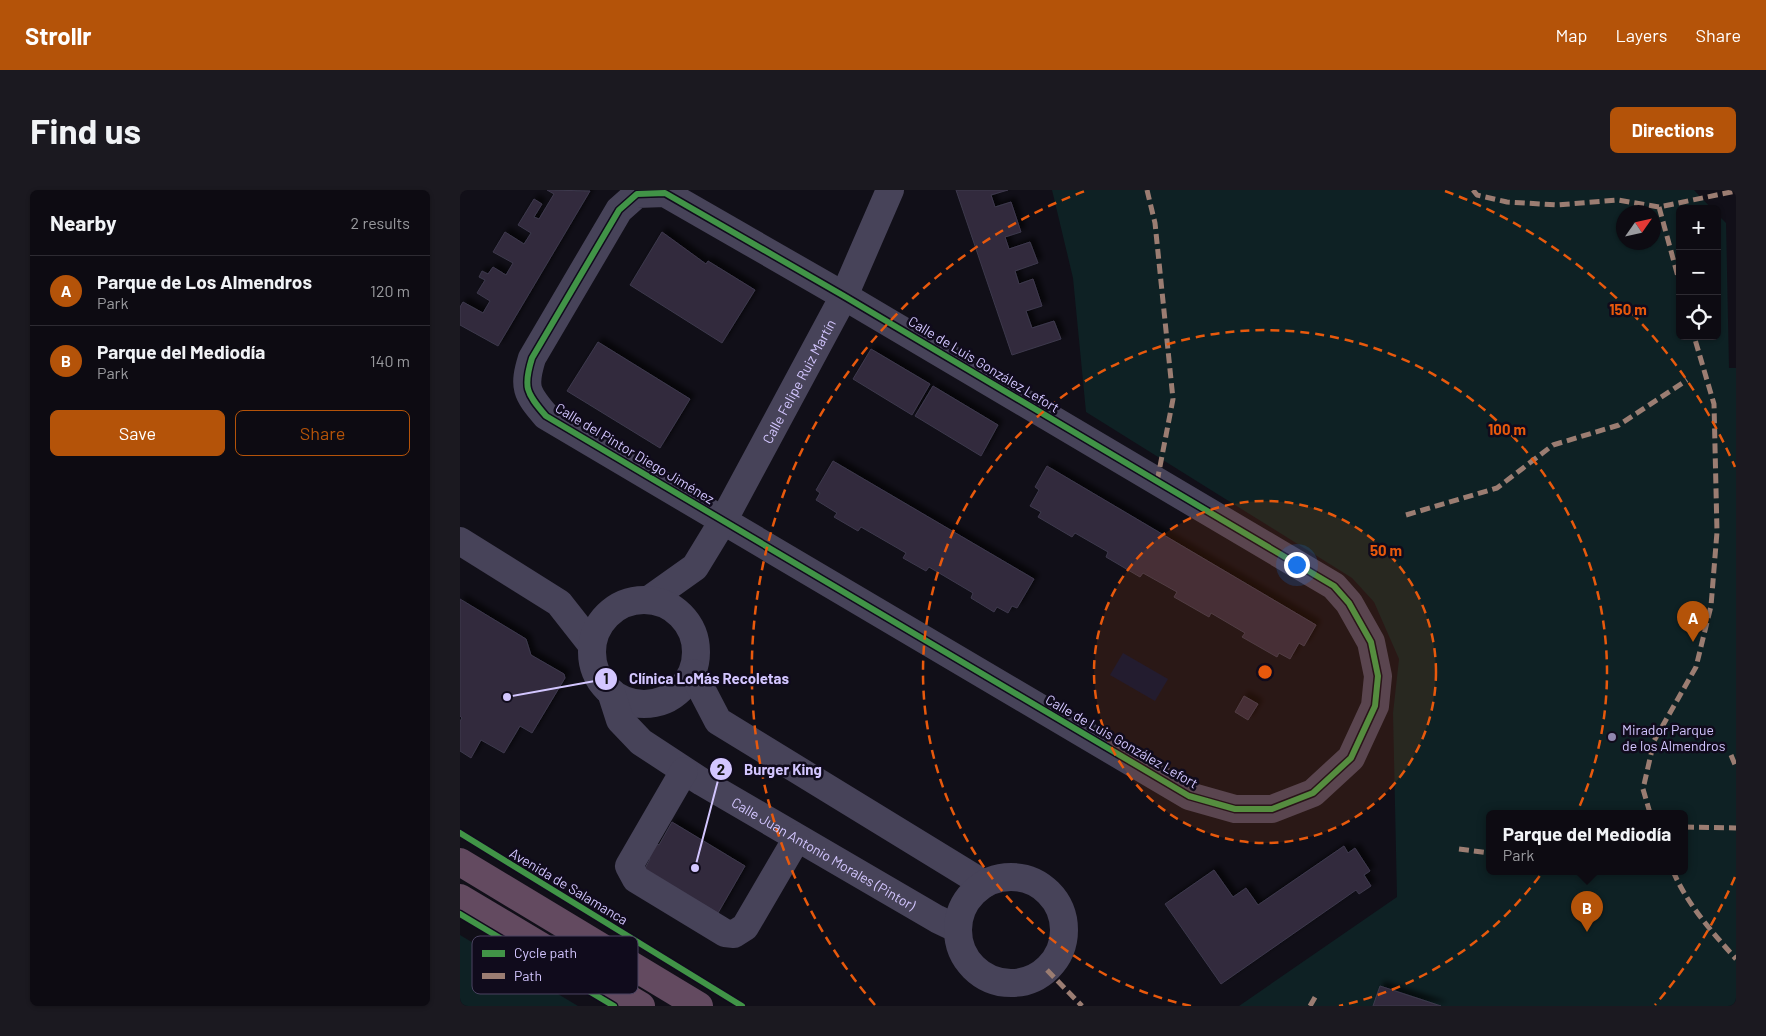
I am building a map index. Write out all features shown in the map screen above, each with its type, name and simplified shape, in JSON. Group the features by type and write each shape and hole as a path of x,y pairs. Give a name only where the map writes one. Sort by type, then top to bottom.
{"highway":[{"path":"460,862 583,936"},
{"path":"460,898 524,936"},
{"path":"638,969 699,1006"},
{"path":"621,994 641,1006"}],"street":[{"name":"Calle Felipe Ruiz Martín","path":"650,600 695,567 723,521 844,296 890,190"},
{"name":"Calle del Pintor Diego Jiménez","path":"723,521 546,416 532,399 526,379 532,358 619,210 637,194 665,193 698,200 844,296"},
{"name":"Calle de Luis González Lefort","path":"723,521 1189,796 1202,801 1235,809 1272,810 1313,793 1351,758 1375,706 1378,676 1371,642 1349,603 1334,586 844,296"},
{"path":"460,541 559,603 592,645"},
{"name":"Calle Felipe Ruiz Martín","path":"690,625 695,567"},
{"path":"650,600 666,604 679,612 690,625 696,641 697,657 693,673 684,687 672,697 656,703 640,705 625,701 611,692 601,682 592,658 592,645 600,624 615,608 632,601 650,600"},
{"path":"559,603 615,608"},
{"path":"693,673 718,721 984,884"},
{"name":"Calle Juan Antonio Morales (Pintor)","path":"611,692 620,720 641,742 684,771 797,838 937,919 958,928"},
{"path":"684,771 629,866 636,879 725,934 734,934 745,927 797,838"},
{"path":"1014,878 1031,881 1046,891 1057,905 1063,922 1063,939 1057,956 1046,970 1032,980 1014,984 997,982 981,974 968,962 960,946 958,928 961,913 968,898 984,884 1014,878"}],"green space":[{"path":"1052,190 1694,190 1708,205 1676,205 1676,340 1721,340 1721,218 1726,223 1729,368 1736,368 1736,1006 1239,1006 1397,897 1393,713 1399,659 1374,602 1352,578 1086,412 1073,278"},
{"path":"460,935 472,942 472,994 558,994 578,1006 460,1006"}],"water":[{"path":"1123,653 1168,679 1155,701 1110,675"}],"building":[{"path":"547,190 590,191 498,346 460,325 460,307 463,302 483,313 490,301 477,293 485,280 479,277 482,271 488,274 493,267 506,275 513,263 493,252 505,232 524,244 531,233 518,225 534,199 542,204 534,217 539,219 554,194"},
{"path":"956,190 1008,190 991,195 995,207 1011,202 1021,232 1005,237 1009,249 1030,242 1038,263 1015,271 1019,284 1033,279 1042,306 1026,311 1032,328 1054,321 1061,339 1012,355"},
{"path":"662,232 706,264 708,261 755,290 722,343 630,285"},
{"path":"598,342 690,399 660,448 567,391"},
{"path":"871,349 930,384 912,415 853,379"},
{"path":"933,386 998,425 981,456 915,416"},
{"path":"833,461 1034,579 1017,608 1012,606 1008,613 997,607 994,612 971,598 973,593 929,567 926,571 903,558 906,553 861,527 858,531 834,517 837,513 816,500 820,493 816,490"},
{"path":"1047,466 1316,625 1304,646 1299,643 1290,659 1279,653 1277,657 1242,637 1245,633 1211,613 1209,617 1174,597 1177,592 1143,573 1140,577 1106,557 1108,552 1075,533 1072,537 1038,517 1041,512 1030,506 1039,490 1035,487"},
{"path":"460,599 526,639 531,655 564,674 565,678 532,733 520,726 504,753 481,740 471,758 460,751 460,721 462,718 460,716"},
{"path":"1244,696 1258,704 1248,720 1235,712"},
{"path":"672,822 745,866 718,913 644,870 650,859 645,856 653,841 659,845"},
{"path":"1344,846 1348,853 1355,848 1370,871 1364,875 1371,886 1359,894 1356,890 1221,984 1165,904 1214,870 1233,897 1246,888 1258,905"},
{"path":"1380,986 1441,1006 1373,1006"}],"marked path":[{"path":"1147,190 1155,223 1173,399 1157,482"},
{"path":"1473,190 1477,195 1507,202 1557,205 1618,200 1659,207 1736,191"},
{"path":"1661,214 1676,269"},
{"path":"1649,810 1643,789 1654,741 1696,667 1711,606 1717,532 1714,404 1695,340"},
{"path":"1406,515 1497,488 1553,445 1619,425 1687,380"},
{"path":"1731,755 1736,767"},
{"path":"1688,827 1736,828"},
{"path":"1459,849 1486,852"},
{"path":"1675,875 1685,895 1709,928 1736,959"},
{"path":"1047,970 1082,1006"},
{"path":"1310,1006 1317,994"}],"cycle path":[{"path":"665,193 844,296 1334,586 1349,603 1371,642 1378,676 1375,706 1351,758 1313,793 1272,809 1235,809 1189,796 546,416 534,401 528,389 527,383 532,358 619,210 637,194 665,193"},
{"name":"Avenida de Salamanca","path":"460,833 628,936"},
{"path":"460,914 497,936"},
{"name":"Avenida de Salamanca","path":"638,942 742,1006"},
{"path":"594,994 614,1006"}],"place":[{"name":"Parque de Los Almendros","path":"1693,642"},
{"name":"Clínica LoMás Recoletas","path":"507,697"},
{"name":"Mirador Parque de los Almendros","path":"1612,737"},
{"name":"Burger King","path":"695,868"},
{"name":"Parque del Mediodía","path":"1587,932"}]}
